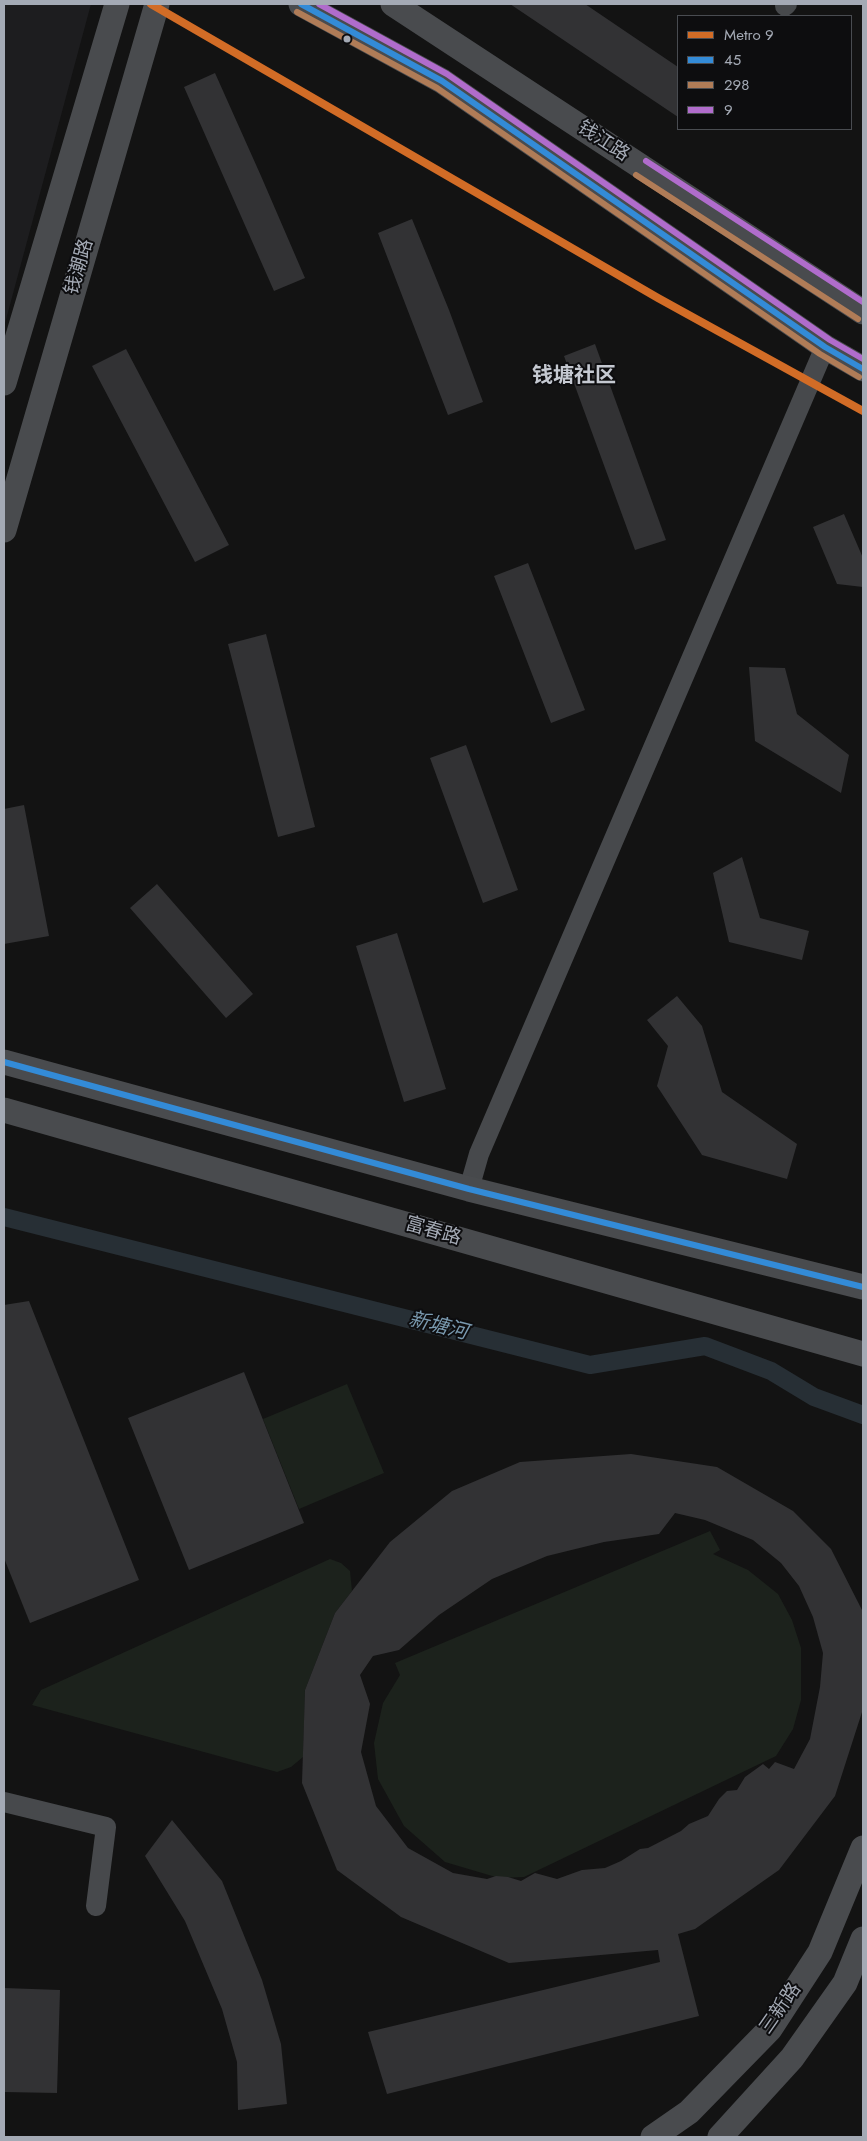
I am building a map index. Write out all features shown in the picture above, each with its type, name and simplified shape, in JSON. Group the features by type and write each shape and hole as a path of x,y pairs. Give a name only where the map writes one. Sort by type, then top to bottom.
{"main road":[{"path":"4,383 117,4"},
{"name":"钱潮路","path":"4,530 157,4"},
{"path":"301,4 442,82 825,346 863,369"},
{"name":"钱江路","path":"393,4 863,312"},
{"path":"4,1062 469,1188 863,1287"},
{"name":"富春路","path":"4,1110 863,1354"},
{"name":"三新路","path":"653,2137 689,2112 770,2029 820,1952 863,1848"},
{"name":"三新路","path":"720,2137 797,2051 845,1983 863,1939"}],"street":[{"path":"469,1188 479,1154 825,346"},
{"path":"4,1802 106,1827 96,1906"}],"shaded area":[{"path":"4,4 91,4 4,327"},
{"path":"347,1384 384,1473 299,1509 263,1419"},
{"path":"710,1531 720,1550 713,1554 748,1570 778,1594 792,1620 801,1648 801,1700 793,1729 776,1756 524,1877 499,1878 445,1862 404,1826 378,1779 374,1743 383,1703 400,1675 395,1663"},
{"path":"330,1559 341,1563 350,1571 352,1591 335,1613 305,1690 303,1757 291,1767 277,1772 32,1705 41,1690"}],"building":[{"path":"510,4 585,4 677,66 677,116"},
{"path":"215,73 305,278 274,291 184,87"},
{"path":"412,219 449,310 483,402 448,415 378,233"},
{"path":"595,344 666,540 635,550 564,356"},
{"path":"126,349 229,545 195,562 92,366"},
{"path":"844,514 863,558 863,587 837,584 813,527"},
{"path":"528,563 585,710 551,723 494,576"},
{"path":"266,634 315,827 278,837 228,644"},
{"path":"749,667 785,668 797,714 849,755 841,793 755,741"},
{"path":"466,745 518,890 483,903 430,758"},
{"path":"24,805 49,936 4,944 4,809"},
{"path":"742,857 760,918 809,931 802,960 729,942 713,873"},
{"path":"157,884 253,994 226,1018 130,908"},
{"path":"397,933 446,1089 404,1102 356,946"},
{"path":"677,996 702,1026 722,1092 797,1144 787,1179 702,1155 657,1086 668,1046 647,1020"},
{"path":"29,1301 139,1580 30,1623 4,1558 4,1305"},
{"path":"244,1372 304,1523 189,1570 128,1418"},
{"path":"631,1454 717,1467 793,1511 831,1549 863,1612 863,1709 835,1796 779,1870 695,1929 678,1934 699,2016 387,2094 368,2032 660,1962 658,1950 509,1963 401,1917 337,1870 302,1783 305,1690 335,1613 390,1542 452,1491 520,1462","holes":["675,1513 705,1520 753,1540 781,1563 799,1586 813,1617 823,1653 820,1687 810,1739 794,1769 775,1762 769,1769 763,1764 745,1777 737,1790 727,1791 719,1799 708,1816 689,1824 681,1831 648,1848 640,1849 605,1868 582,1870 557,1879 535,1873 521,1881 508,1877 496,1876 487,1879 453,1873 408,1848 376,1806 361,1752 370,1704 360,1675 373,1656 399,1650 439,1615 492,1579 547,1556 604,1542 659,1534"]},
{"path":"172,1820 222,1881 262,1980 281,2044 287,2104 238,2110 237,2062 222,2009 185,1921 145,1856"},
{"path":"4,1988 60,1990 57,2093 4,2092"}],"waterway":[{"name":"新塘河","path":"4,1217 590,1365 705,1346 771,1371 814,1397 863,1415"}],"metro line":[{"name":"9","path":"151,4 658,298 863,411"}],"transit line":[{"name":"45","path":"301,4 442,81 825,347 863,369"},
{"name":"9","path":"319,4 447,74 830,340 863,359"},
{"name":"298","path":"297,12 437,88 820,354 859,377"},
{"name":"9","path":"646,161 863,302"},
{"name":"298","path":"636,175 858,319"},
{"name":"45","path":"4,1062 469,1189 863,1287"}],"district":[{"name":"钱塘社区","path":"574,377"}]}
